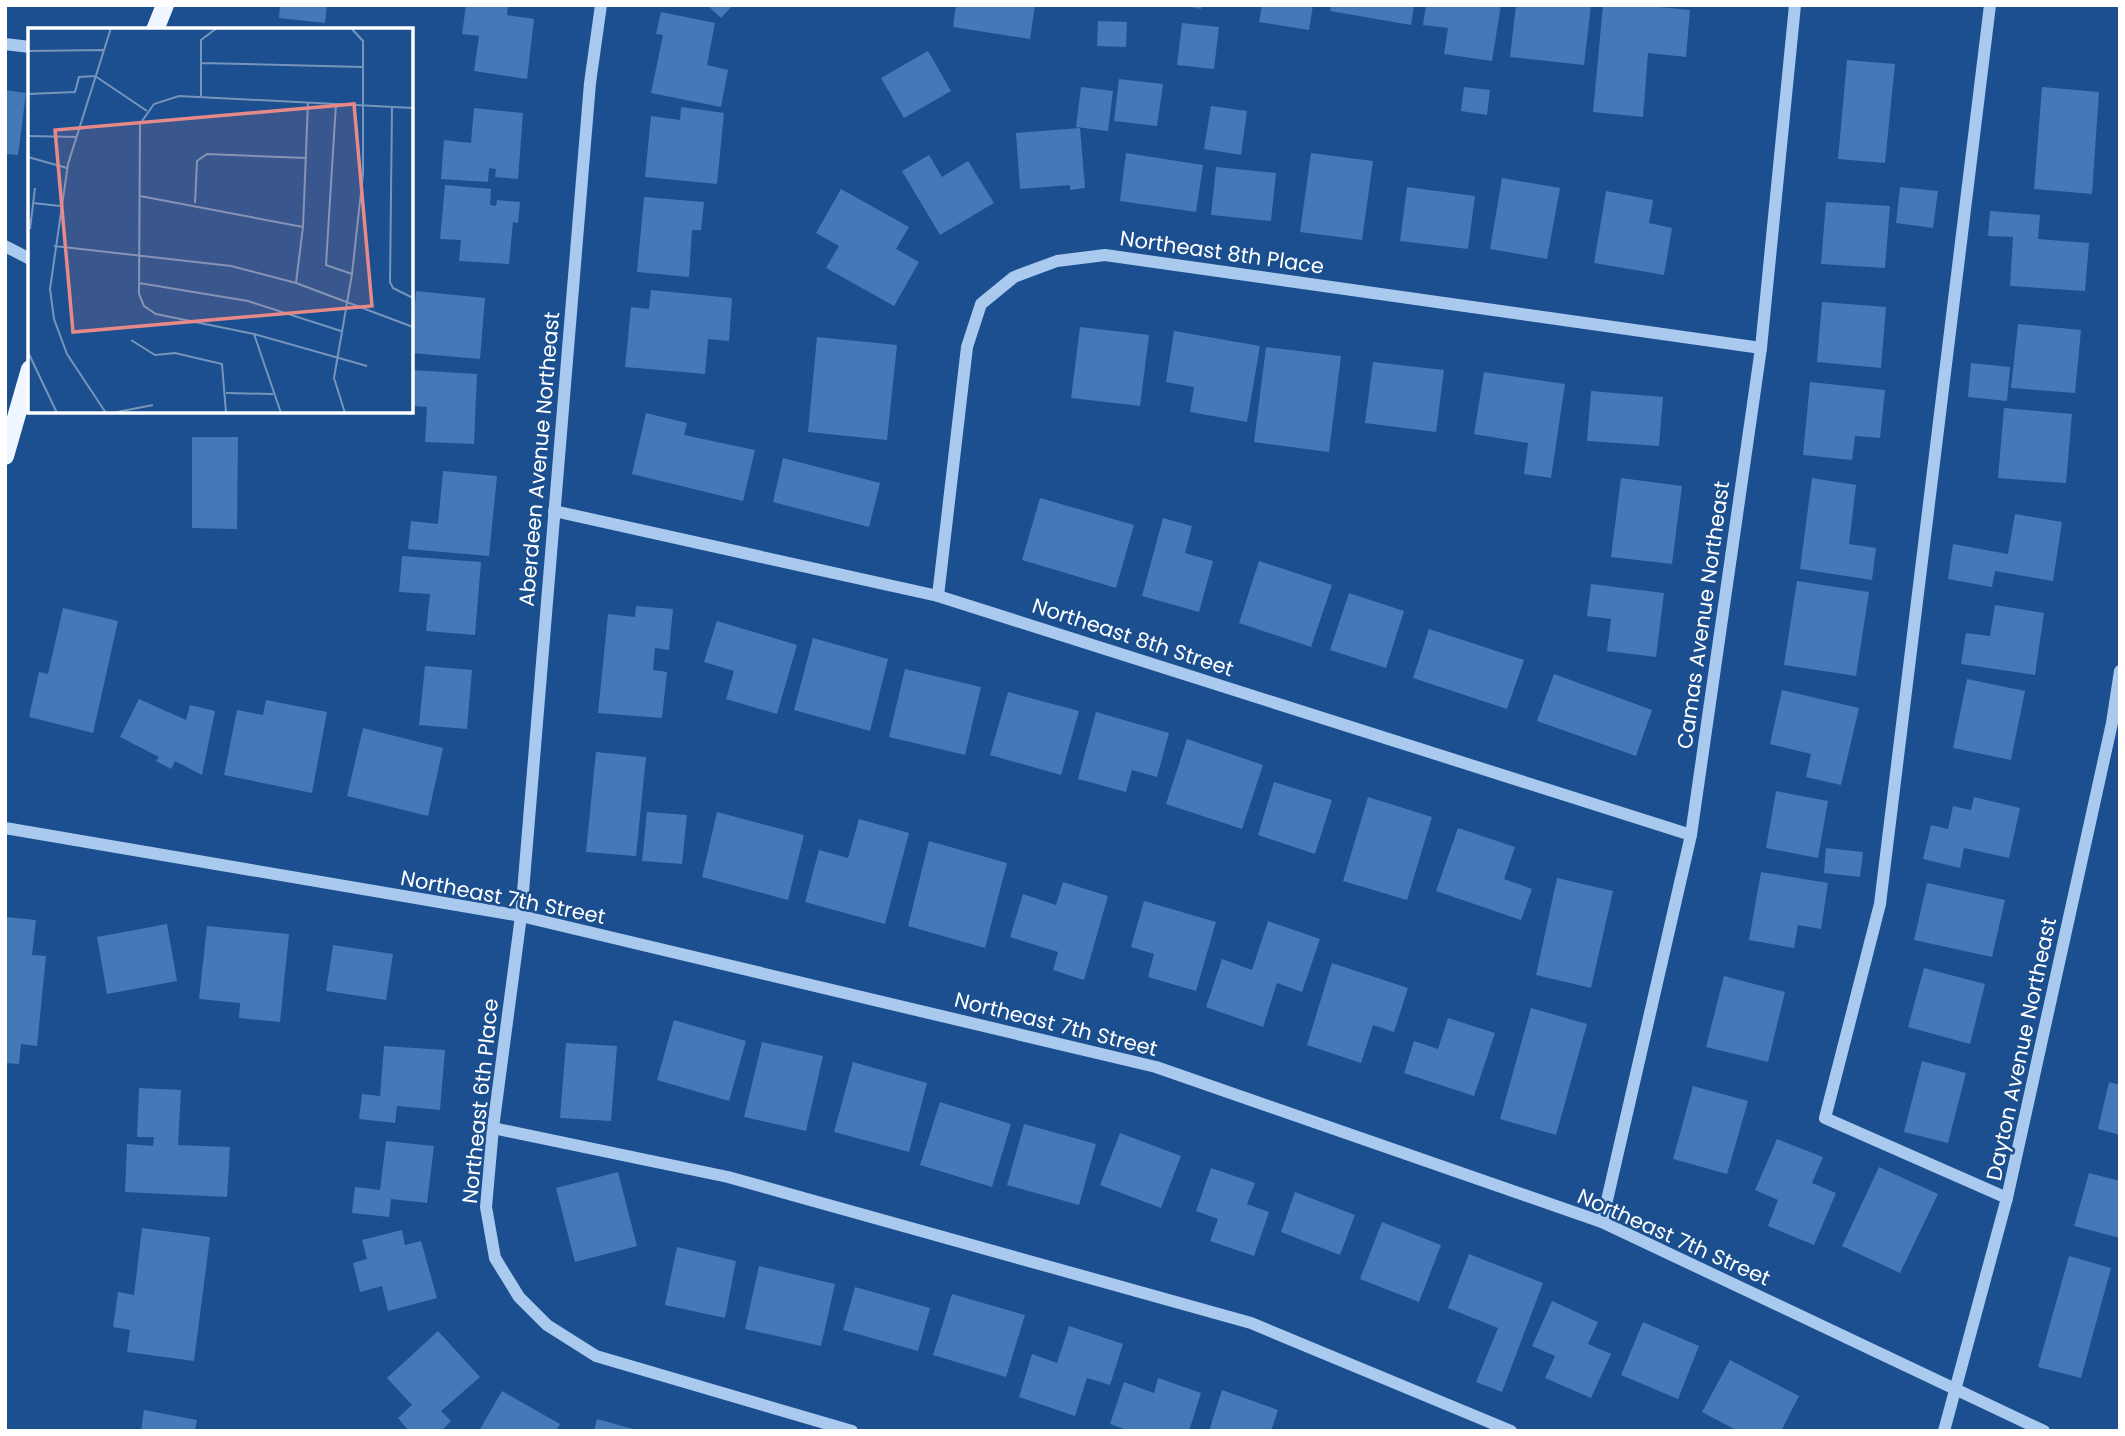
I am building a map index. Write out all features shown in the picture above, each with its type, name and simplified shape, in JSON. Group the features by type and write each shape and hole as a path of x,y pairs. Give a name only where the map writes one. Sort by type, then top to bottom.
{"main road":[{"path":"156,28 165,5"},
{"path":"5,456 28,376"}],"street":[{"name":"Aberdeen Avenue Northeast","path":"521,916 590,83 601,5"},
{"name":"Camas Avenue Northeast","path":"1602,1222 1691,835 1761,348 1796,5"},
{"path":"1990,5 1880,904 1825,1118 2007,1198"},
{"path":"5,44 28,47"},
{"path":"5,246 28,258"},
{"name":"Northeast 8th Place","path":"938,596 967,347 981,304 1014,277 1057,261 1105,255 1761,348"},
{"name":"Northeast 8th Street","path":"554,511 938,596 1691,835"},
{"name":"Dayton Avenue Northeast","path":"1944,1431 2007,1198 2112,723 2120,671"},
{"name":"Northeast 7th Street","path":"5,828 521,916 1156,1067 1602,1222 2044,1431"},
{"name":"Northeast 6th Place","path":"521,916 493,1128 486,1207 495,1258 519,1297 547,1325 596,1356 852,1431"},
{"path":"493,1128 728,1177 1251,1323 1511,1431"}],"building":[{"path":"280,5 327,5 325,23 279,18"},
{"path":"466,5 508,5 507,15 534,19 527,79 474,71 479,36 462,34"},
{"path":"707,5 733,5 721,18"},
{"path":"956,5 1035,5 1030,39 953,27"},
{"path":"1182,5 1202,5 1201,9"},
{"path":"1262,5 1313,5 1309,30 1259,22"},
{"path":"1331,5 1414,5 1411,25 1330,11"},
{"path":"1426,5 1501,5 1492,61 1444,54 1448,28 1423,25"},
{"path":"1516,5 1591,5 1584,65 1510,57"},
{"path":"1603,5 1690,10 1686,57 1648,53 1643,117 1593,112"},
{"path":"661,12 715,23 707,65 728,70 721,107 651,93 663,35 656,34"},
{"path":"1098,21 1127,22 1126,47 1097,46"},
{"path":"1182,23 1219,27 1214,69 1177,65"},
{"path":"928,51 951,91 904,118 881,78"},
{"path":"1847,60 1895,64 1885,163 1838,159"},
{"path":"1119,79 1163,84 1157,126 1114,121"},
{"path":"1081,87 1113,91 1108,131 1076,127"},
{"path":"1464,87 1490,90 1487,115 1461,111"},
{"path":"2042,87 2099,92 2092,194 2034,189"},
{"path":"5,90 26,93 18,155 5,154"},
{"path":"1211,106 1247,111 1241,155 1204,149"},
{"path":"681,107 724,113 717,184 645,177 651,116 680,120"},
{"path":"474,108 523,113 518,179 495,177 496,169 489,168 488,182 441,179 444,140 471,143"},
{"path":"1080,128 1085,188 1070,190 1070,185 1020,189 1016,133"},
{"path":"1126,153 1203,165 1196,212 1120,201"},
{"path":"1311,153 1373,161 1362,240 1300,232"},
{"path":"929,155 942,177 968,161 994,203 940,235 902,171"},
{"path":"1216,167 1276,173 1271,221 1211,215"},
{"path":"1502,178 1560,188 1547,259 1490,249"},
{"path":"445,185 491,189 490,205 496,206 497,200 520,202 518,223 513,222 509,264 459,261 461,240 440,239"},
{"path":"1407,187 1475,196 1468,249 1400,241"},
{"path":"1900,187 1938,191 1933,228 1896,223"},
{"path":"841,189 909,227 896,249 919,262 894,306 826,268 839,246 816,233"},
{"path":"1606,191 1653,200 1649,223 1672,228 1664,275 1594,263"},
{"path":"644,197 704,202 701,230 692,230 689,277 637,272"},
{"path":"1826,202 1890,206 1885,268 1821,264"},
{"path":"1990,211 2040,215 2038,239 2089,243 2085,291 2010,286 2013,237 1988,236"},
{"path":"651,290 732,298 729,341 708,339 705,374 625,367 631,307 649,309"},
{"path":"416,291 485,298 480,359 413,353"},
{"path":"1822,302 1886,307 1881,368 1817,362"},
{"path":"2018,324 2081,330 2075,393 2011,388"},
{"path":"1080,327 1149,335 1140,406 1071,398"},
{"path":"1174,331 1260,346 1247,422 1190,412 1194,387 1166,382"},
{"path":"817,337 897,345 887,440 808,432"},
{"path":"1266,347 1341,356 1329,452 1254,442"},
{"path":"1373,362 1444,370 1436,432 1365,423"},
{"path":"1971,363 2010,367 2007,401 1968,397"},
{"path":"413,370 477,374 474,444 425,442 427,407 413,406"},
{"path":"1484,372 1565,384 1551,478 1524,474 1528,443 1474,434"},
{"path":"1810,382 1885,390 1880,438 1855,436 1852,460 1803,455"},
{"path":"1591,391 1663,397 1659,446 1587,441"},
{"path":"2004,408 2072,414 2066,483 1998,478"},
{"path":"646,413 687,423 684,435 755,450 743,501 632,474"},
{"path":"192,437 238,437 237,529 192,528"},
{"path":"783,458 880,483 869,527 773,502"},
{"path":"443,471 497,476 489,556 408,549 411,521 438,524"},
{"path":"1621,478 1682,486 1672,564 1611,557"},
{"path":"1812,478 1856,485 1849,544 1876,548 1872,580 1800,569"},
{"path":"1040,498 1134,525 1116,588 1022,560"},
{"path":"2015,514 2062,522 2053,581 1995,571 1992,587 1948,579 1953,544 2008,554"},
{"path":"1163,518 1192,526 1185,553 1213,561 1199,612 1142,596"},
{"path":"402,556 481,562 475,635 426,631 430,594 399,592"},
{"path":"1259,561 1332,585 1311,647 1239,623"},
{"path":"1797,581 1869,592 1856,676 1784,665"},
{"path":"1591,584 1664,593 1656,657 1607,651 1611,619 1587,616"},
{"path":"1349,593 1404,611 1386,668 1330,650"},
{"path":"1995,605 2044,613 2035,675 1961,664 1966,633 1990,636"},
{"path":"636,606 673,609 669,650 655,648 653,670 667,672 662,718 598,713 608,614 635,617"},
{"path":"63,608 118,621 93,733 29,717 39,672 48,674"},
{"path":"717,621 797,645 777,714 726,699 734,671 704,662"},
{"path":"1429,629 1524,660 1507,709 1413,678"},
{"path":"813,638 888,659 870,731 794,710"},
{"path":"425,666 472,670 467,729 419,725"},
{"path":"905,669 981,687 965,755 889,737"},
{"path":"1554,674 1652,710 1636,756 1537,721"},
{"path":"1967,679 2025,691 2011,760 1953,748"},
{"path":"1782,690 1859,708 1841,785 1806,777 1811,754 1770,744"},
{"path":"1008,692 1079,711 1061,775 990,755"},
{"path":"139,699 186,720 190,705 215,711 202,775 175,761 171,769 156,761 159,757 120,737"},
{"path":"266,700 327,712 312,793 224,775 237,710 263,715"},
{"path":"1096,712 1169,733 1157,777 1132,770 1126,792 1078,779"},
{"path":"363,728 443,748 428,816 347,796"},
{"path":"1187,739 1263,765 1242,829 1166,804"},
{"path":"596,752 646,757 636,856 586,852"},
{"path":"1274,782 1332,800 1315,854 1258,835"},
{"path":"1776,791 1828,801 1818,858 1766,848"},
{"path":"1368,797 1432,817 1407,900 1343,881"},
{"path":"1974,797 2020,808 2009,858 1964,848 1960,868 1923,859 1931,825 1948,829 1953,806 1971,810"},
{"path":"647,812 687,815 682,864 642,861"},
{"path":"717,812 804,835 788,900 702,877"},
{"path":"859,819 909,833 885,924 805,902 819,850 848,858"},
{"path":"1458,828 1515,847 1504,879 1532,889 1521,920 1436,891"},
{"path":"929,841 1007,863 985,948 908,926"},
{"path":"1826,848 1863,852 1860,877 1824,873"},
{"path":"1761,872 1828,883 1821,929 1798,925 1794,948 1749,940"},
{"path":"1557,878 1613,891 1591,988 1536,975"},
{"path":"1063,882 1108,896 1084,980 1053,970 1058,952 1010,937 1023,894 1056,905"},
{"path":"1927,883 2005,900 1992,957 1914,940"},
{"path":"1144,901 1216,922 1196,991 1148,977 1154,954 1131,947"},
{"path":"5,917 36,920 32,955 46,956 37,1046 21,1044 19,1064 5,1063"},
{"path":"1268,921 1320,939 1302,992 1277,983 1263,1027 1206,1007 1222,959 1252,970"},
{"path":"167,924 177,981 107,994 97,937"},
{"path":"207,926 289,934 280,1022 239,1018 240,1003 199,999"},
{"path":"333,945 393,954 386,1000 326,991"},
{"path":"1332,963 1408,988 1394,1032 1373,1025 1361,1063 1307,1045"},
{"path":"1924,968 1985,984 1970,1044 1908,1027"},
{"path":"1724,976 1785,992 1768,1062 1706,1047"},
{"path":"1531,1008 1587,1024 1556,1135 1500,1119"},
{"path":"1448,1018 1495,1033 1474,1096 1404,1073 1414,1041 1438,1049"},
{"path":"674,1020 746,1041 729,1101 657,1080"},
{"path":"762,1042 823,1056 806,1131 744,1117"},
{"path":"566,1043 617,1046 611,1121 560,1118"},
{"path":"384,1046 445,1050 440,1110 397,1106 395,1123 359,1119 362,1094 380,1096"},
{"path":"1922,1061 1966,1073 1948,1143 1904,1132"},
{"path":"853,1062 927,1083 909,1152 834,1132"},
{"path":"2109,1082 2120,1085 2120,1135 2098,1129"},
{"path":"1693,1086 1748,1101 1727,1174 1673,1159"},
{"path":"139,1088 181,1090 178,1145 230,1147 227,1197 125,1192 127,1144 153,1146 154,1137 137,1137"},
{"path":"940,1102 1011,1124 992,1187 920,1165"},
{"path":"1024,1124 1096,1144 1079,1205 1007,1185"},
{"path":"1120,1133 1181,1156 1161,1208 1100,1185"},
{"path":"1777,1139 1823,1157 1812,1183 1836,1193 1814,1245 1768,1226 1778,1200 1755,1190"},
{"path":"386,1141 434,1146 427,1203 391,1199 389,1217 352,1213 355,1187 380,1190"},
{"path":"1879,1167 1938,1194 1900,1273 1842,1246"},
{"path":"1211,1168 1255,1183 1247,1204 1269,1212 1254,1256 1210,1241 1218,1219 1196,1211"},
{"path":"618,1172 637,1246 575,1262 556,1188"},
{"path":"2089,1173 2120,1181 2120,1238 2074,1226"},
{"path":"1295,1192 1355,1215 1340,1255 1281,1232"},
{"path":"1382,1222 1441,1245 1419,1302 1360,1279"},
{"path":"142,1228 210,1237 194,1361 127,1352 130,1330 113,1327 118,1292 134,1295"},
{"path":"402,1230 405,1245 421,1241 437,1298 388,1311 382,1286 360,1292 353,1263 367,1259 362,1240"},
{"path":"677,1247 736,1261 725,1318 665,1305"},
{"path":"1469,1254 1543,1283 1502,1392 1476,1382 1498,1328 1448,1308"},
{"path":"2069,1256 2111,1268 2081,1378 2038,1367"},
{"path":"759,1266 835,1284 821,1346 745,1329"},
{"path":"855,1287 930,1308 918,1351 843,1330"},
{"path":"952,1294 1025,1315 1006,1377 933,1355"},
{"path":"1552,1301 1598,1322 1588,1344 1611,1354 1591,1398 1545,1378 1555,1356 1532,1346"},
{"path":"1643,1322 1699,1346 1678,1399 1621,1375"},
{"path":"1069,1326 1123,1344 1110,1385 1087,1378 1075,1416 1019,1397 1032,1354 1057,1363"},
{"path":"438,1331 480,1377 441,1411 451,1421 441,1431 409,1431 398,1418 412,1405 387,1378"},
{"path":"1730,1360 1799,1396 1781,1431 1738,1431 1702,1412"},
{"path":"1158,1378 1201,1393 1189,1431 1130,1431 1110,1424 1124,1382 1154,1393"},
{"path":"1222,1390 1278,1410 1271,1431 1209,1431"},
{"path":"502,1391 560,1424 556,1431 479,1431"},
{"path":"144,1410 197,1420 195,1431 141,1431"},
{"path":"597,1419 637,1430 637,1431 594,1431"}]}
